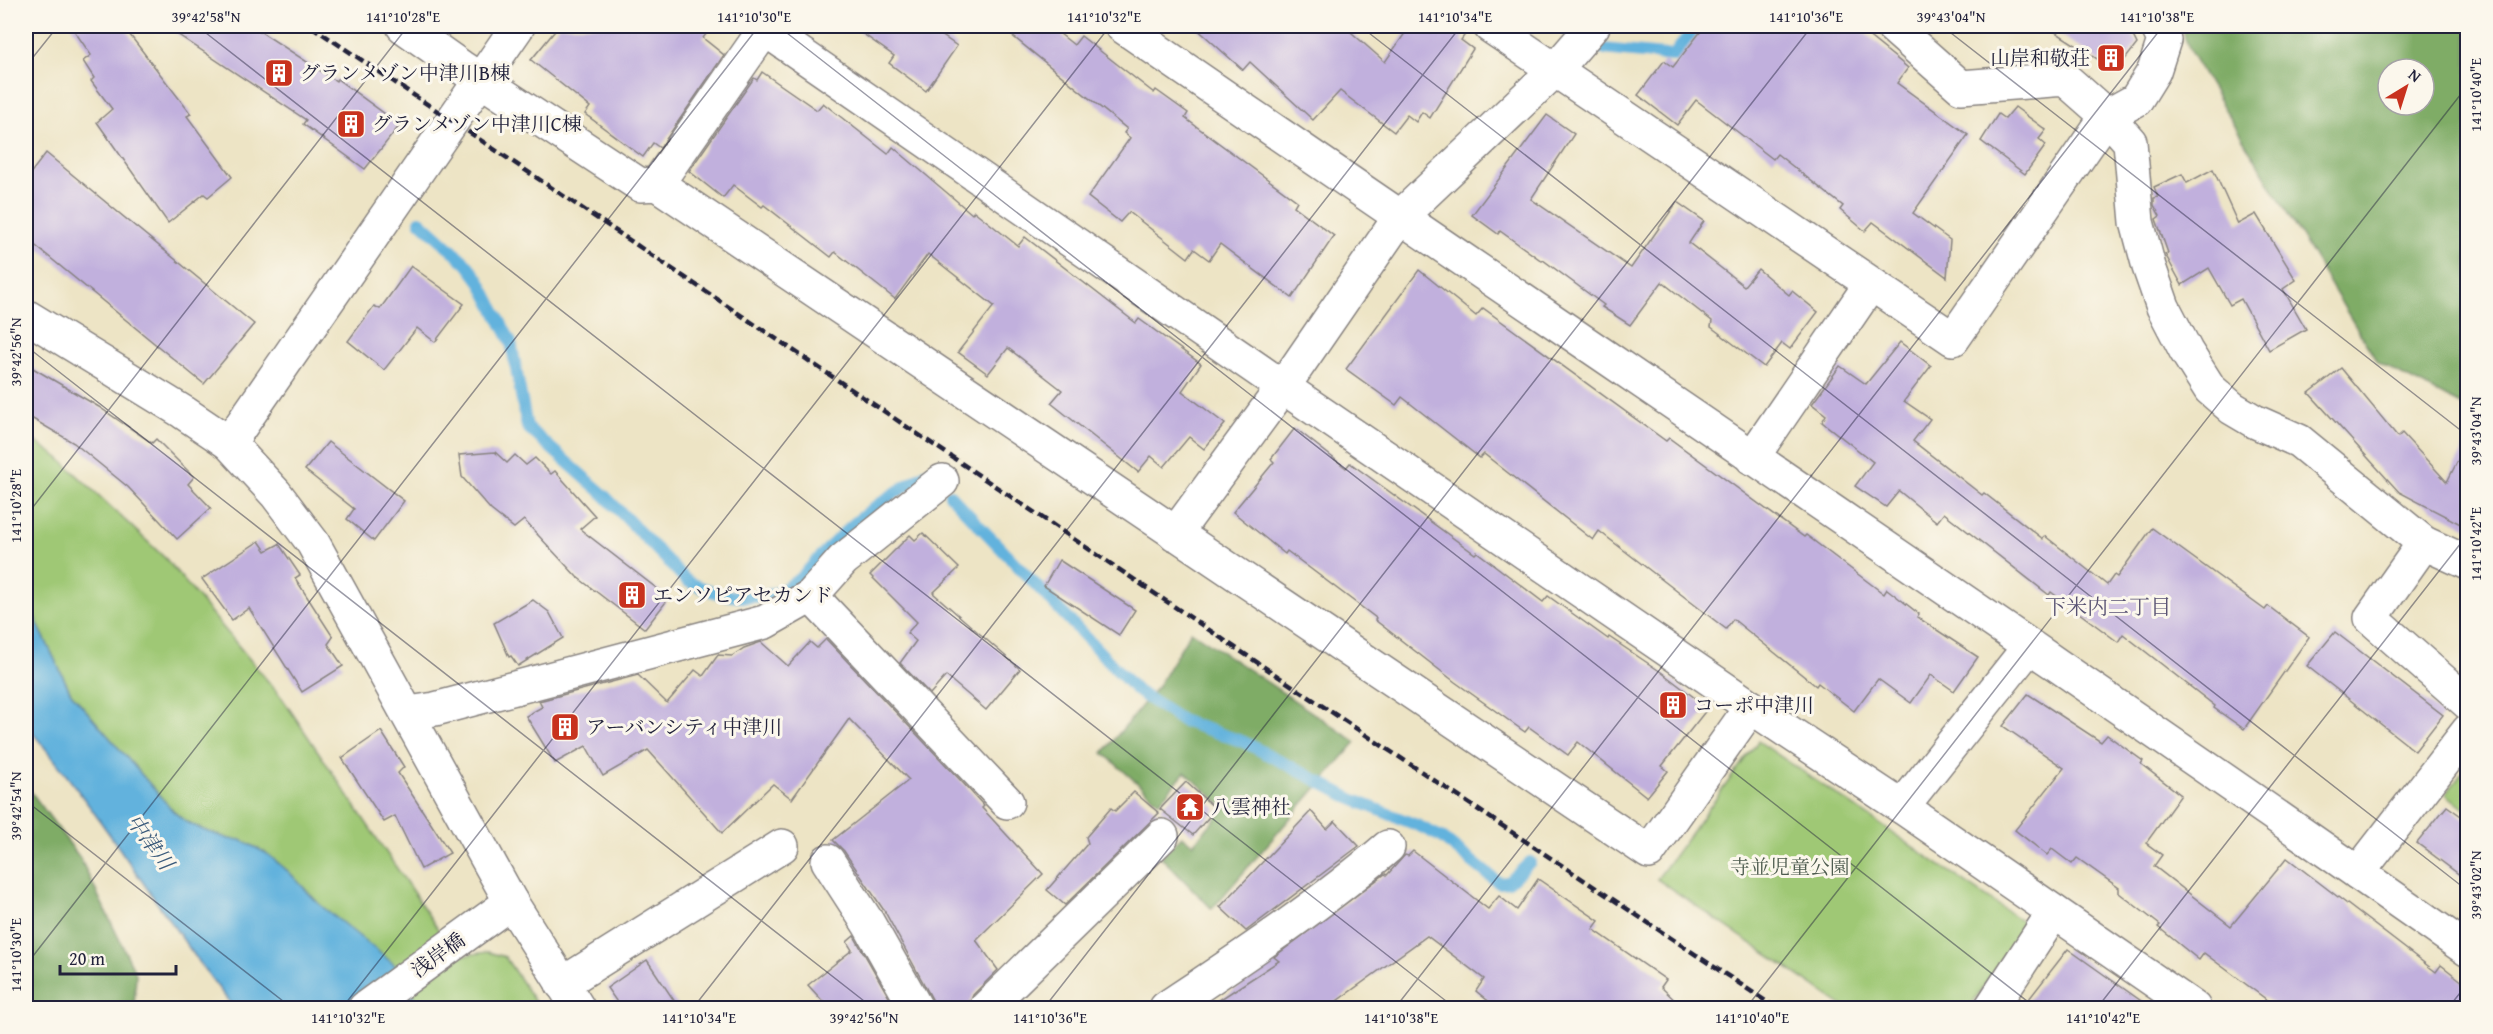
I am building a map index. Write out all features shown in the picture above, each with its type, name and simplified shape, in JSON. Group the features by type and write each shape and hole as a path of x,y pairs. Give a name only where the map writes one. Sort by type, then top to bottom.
{"street":[{"path":"403,26 640,185 657,184 1649,852 1751,707"},
{"path":"229,443 518,26"},
{"path":"1122,26 1400,217 1602,352 1752,458 2468,950"},
{"path":"1490,26 1953,339 2107,116 2136,100 2154,71 2164,40 2157,26"},
{"path":"1175,534 1283,387 1400,217 1555,70 1593,26"},
{"path":"1892,26 1961,87 2065,79 2107,116 2130,142 2137,222 2163,307 2186,351 2210,389 2232,408 2273,431 2299,441 2424,543 2468,563"},
{"path":"657,184 763,27 1283,387 1751,707 1902,807 2193,1008"},
{"path":"1752,458 1870,285"},
{"path":"26,316 183,412 229,443 276,494 313,543 409,713 511,902 570,996 782,846"},
{"path":"2273,431 2302,433 2313,426"},
{"path":"409,713 435,709 765,622 811,596 843,560 942,481"},
{"path":"2424,543 2372,618 2468,703"},
{"path":"811,596 1007,802"},
{"path":"1902,807 2029,647"},
{"path":"2358,873 2468,731"},
{"path":"986,1008 1162,836"},
{"path":"1166,1008 1310,910 1388,847"},
{"path":"828,861 868,923 916,1008"},
{"name":"浅岸橋","path":"365,1008 511,902"},
{"path":"1991,1008 2054,912"}],"green space":[{"path":"2180,26 2467,26 2467,408 2377,362 2191,53"},
{"path":"26,435 59,458 166,559 282,698 442,935 397,968 319,904 289,872 266,853 241,840 229,839 201,829 185,821 173,811 71,693 29,606 26,594"},
{"path":"1191,631 1356,742 1212,909 1161,857 1182,836 1193,844 1225,808 1185,772 1159,802 1103,753 1158,686"},
{"name":"寺並児童公園","path":"1758,741 2026,924 1969,1008 1846,1008 1657,879"},
{"path":"2467,767 2467,811 2446,794"},
{"path":"26,785 80,858 136,974 134,1008 30,1008 26,1005"},
{"path":"488,952 505,957 539,1008 421,1008 412,991 459,956"}],"water":[{"name":"中津川","path":"26,594 29,606 71,693 173,811 185,821 201,829 229,839 241,840 266,853 289,872 319,904 395,965 421,1008 234,1008 181,937 106,829 26,725"}],"building":[{"path":"71,26 123,26 191,114 187,116 232,177 208,197 204,194 168,223 97,122 112,109 91,81 94,78 83,61 91,55"},
{"path":"165,26 252,26 336,81 337,79 400,125 365,169 303,124 306,120"},
{"path":"559,26 712,26 703,38 724,55 660,148 653,143 643,157 585,114 590,107 531,60"},
{"path":"852,26 928,26 957,46 926,91 889,63 894,56"},
{"path":"1000,26 1050,26 1074,45 1081,36 1154,93 1156,90 1188,113 1185,118 1297,201 1294,206 1334,236 1292,298 1220,244 1209,260 1194,249 1188,258 1129,212 1120,222 1088,197 1130,138 1124,133 1127,129"},
{"path":"1194,26 1344,26 1385,62 1410,26 1471,26 1461,40 1473,49 1430,118 1422,112 1416,122 1407,115 1394,132 1340,91 1313,120 1250,62 1243,70"},
{"path":"1705,26 1856,26 1908,68 1897,83 1968,135 1913,213 1950,240 1947,277 1873,222 1865,231 1840,210 1843,206 1777,154 1773,159 1696,100 1677,125 1638,95 1664,61 1673,67"},
{"name":"山岸和敬荘","path":"2046,26 2128,26 2137,44 2116,71"},
{"path":"762,72 817,110 823,103 888,154 893,147 972,214 974,211 1018,246 1025,237 1136,323 1139,319 1201,364 1182,391 1225,424 1204,449 1189,437 1164,467 1151,456 1138,472 1051,403 1062,390 1008,348 988,374 958,352 994,306 928,254 895,299 835,252 831,257 764,205 762,207 733,185 723,198 689,171 754,78 757,80"},
{"path":"2015,107 2046,130 2039,139 2046,145 2025,174 1981,141 1998,114 2005,119"},
{"path":"1547,115 1574,134 1531,199 1631,268 1677,202 1704,221 1689,243 1744,286 1758,269 1789,295 1792,291 1818,312 1790,349 1782,343 1764,367 1711,327 1712,321 1662,282 1630,325 1602,307 1604,305 1543,260 1500,231 1498,234 1472,215"},
{"path":"46,153 254,324 204,384 26,238 26,179"},
{"path":"2213,169 2238,224 2256,214 2296,280 2283,289 2306,329 2269,350 2241,299 2230,305 2209,268 2182,285 2165,254 2168,253 2156,219 2160,216 2154,205 2154,198 2158,197 2154,187 2182,174 2187,183"},
{"path":"411,266 464,304 435,342 417,328 384,370 348,341 374,306 380,309"},
{"path":"1419,270 1476,316 1483,308 1666,441 1669,438 1804,537 1806,535 1884,594 1887,589 1919,614 1917,617 1978,657 1954,691 1931,675 1911,703 1878,679 1854,711 1818,683 1816,686 1733,619 1726,629 1599,531 1593,540 1484,454 1480,458 1402,397 1396,405 1346,369"},
{"path":"1900,342 1931,366 1904,401 1930,419 1913,441 2043,539 2045,536 2107,585 2114,575 2117,577 2152,528 2265,610 2268,606 2309,637 2244,729 2214,708 2215,706 2123,634 2118,642 2051,592 2049,595 1944,513 1937,522 1899,491 1886,507 1855,486 1873,462 1822,422 1826,415 1812,404 1840,366 1866,384"},
{"path":"26,364 99,407 152,443 156,439 194,477 188,484 211,508 177,539 128,487 74,443 26,415"},
{"path":"2341,368 2398,437 2402,433 2447,482 2468,440 2468,528 2399,492 2309,393"},
{"path":"1295,428 1346,468 1350,463 1475,554 1477,552 1543,602 1548,596 1608,639 1609,637 1661,672 1708,708 1662,766 1668,771 1647,797 1578,742 1568,755 1529,727 1525,732 1455,682 1375,620 1376,618 1287,551 1285,554 1233,512 1274,462 1271,459"},
{"path":"328,442 404,501 374,541 347,519 354,509 305,470"},
{"path":"495,452 507,463 515,455 526,465 535,458 551,474 555,471 595,516 580,529 669,598 645,629 577,577 524,520 514,528 491,510 462,477 459,455"},
{"path":"923,533 959,568 933,593 1020,669 986,710 946,676 930,694 900,663 916,641 907,633 917,622 870,575 910,535 915,540"},
{"path":"259,541 266,551 279,544 300,575 295,578 333,637 328,644 343,666 302,692 249,608 232,620 202,579"},
{"path":"1059,560 1135,610 1119,635 1044,586"},
{"path":"533,600 549,612 563,638 518,666 511,656 509,657 494,623"},
{"path":"2335,632 2443,715 2415,751 2307,666"},
{"path":"826,639 963,783 984,806 982,808 1043,874 976,940 998,970 973,995 968,1008 935,1008 885,912 844,851 833,840 909,780 849,719 792,799 773,784 722,833 648,750 603,776 586,746 555,763 526,716 542,707 539,701 638,675 667,703 695,670 703,676 718,655 732,656 744,648 761,642 788,666 810,642 817,648"},
{"path":"2028,694 2101,742 2107,735 2143,761 2141,764 2181,795 2146,843 2162,855 2154,866 2231,926 2287,858 2436,972 2441,965 2468,986 2468,1008 2278,1008 2204,953 2199,960 2119,893 2119,888 2077,858 2072,864 2052,849 2047,855 2015,830 2064,768 2003,726"},
{"path":"381,731 404,767 398,773 450,853 421,869 395,816 384,822 342,758"},
{"name":"八雲神社","path":"1186,782 1216,809 1193,835 1160,809"},
{"path":"1134,792 1159,813 1065,905 1047,890 1088,843 1086,837 1111,808 1115,811"},
{"path":"2447,806 2468,821 2468,881 2417,843"},
{"path":"1311,811 1327,829 1335,821 1359,846 1246,931 1220,907"},
{"path":"1413,851 1488,909 1499,896 1517,910 1538,879 1599,921 1593,929 1666,980 1661,987 1683,1008 1497,1008 1476,991 1484,979 1427,936 1327,1008 1207,1008 1279,961 1274,957 1385,874 1387,875 1405,855 1408,856"},
{"path":"854,936 895,1008 829,1008 808,985 852,950 847,942"},
{"path":"2068,949 2151,1008 2022,1008"},
{"path":"647,960 679,1008 621,1008 607,988"}],"waterway":[{"path":"1593,48 1673,56 1696,26"},
{"path":"420,221 467,264 479,280 511,342 527,427 602,493 687,581 701,588 716,593 746,597 775,593 789,586 869,512 929,472"},
{"path":"950,495 1137,691 1183,721 1244,742 1354,800 1441,837 1499,883 1509,882 1530,862"}],"railway":[{"path":"311,26 1776,1008"}],"place":[{"name":"山岸和敬荘","path":"2111,58"},
{"name":"グランメゾン中津川B棟","path":"279,73"},
{"name":"グランメゾン中津川C棟","path":"351,124"},
{"name":"エンソピアセカンド","path":"632,595"},
{"name":"コーポ中津川","path":"1673,705"},
{"name":"アーバンシティ中津川","path":"565,727"},
{"name":"八雲神社","path":"1190,807"}],"district":[{"name":"下米内二丁目","path":"2108,607"}]}
